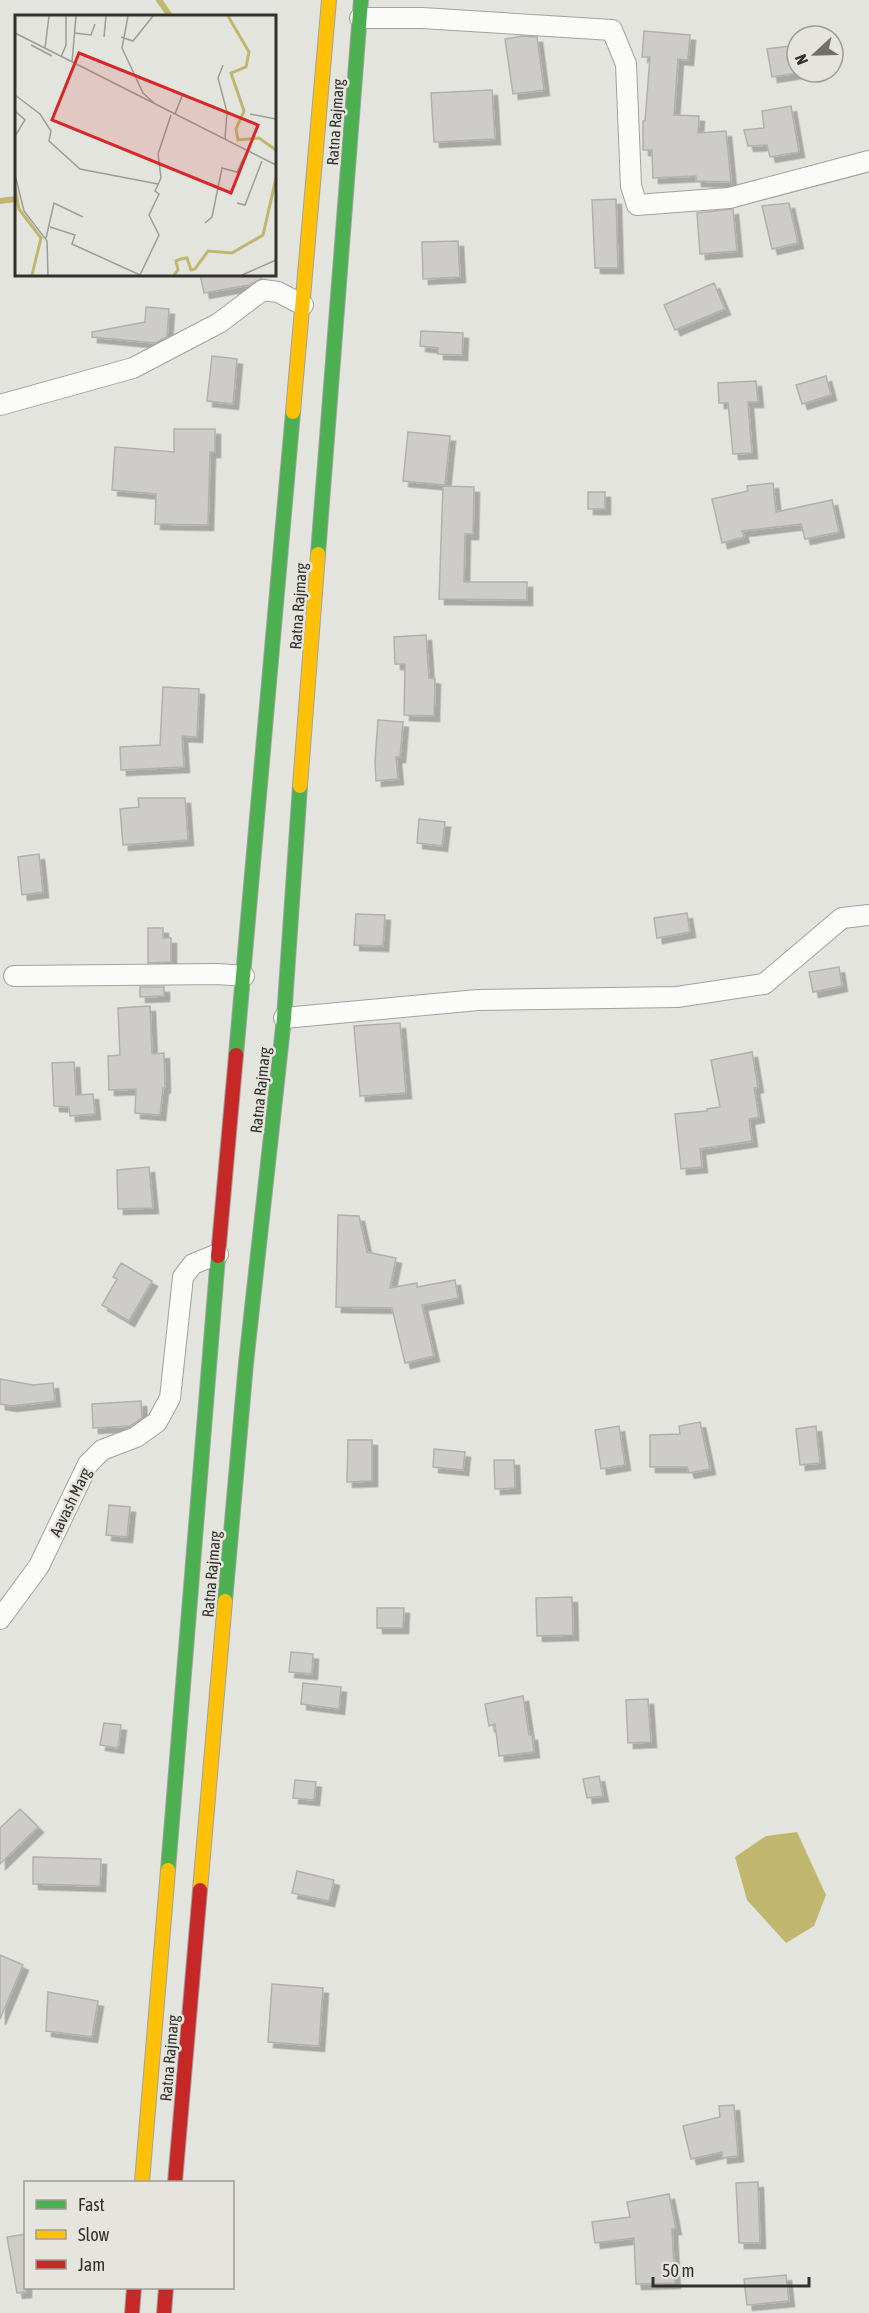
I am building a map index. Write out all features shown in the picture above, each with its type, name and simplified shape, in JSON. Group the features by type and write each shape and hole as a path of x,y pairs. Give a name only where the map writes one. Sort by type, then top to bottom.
{"main road":[{"name":"Ratna Rajmarg","path":"142,2181 218,1254 329,0"},
{"name":"Ratna Rajmarg","path":"175,2181 246,1363 284,1018 289,926 360,9"},
{"path":"132,2313 134,2289"},
{"path":"164,2313 166,2289"}],"street":[{"path":"360,9 422,18 612,30 626,64 631,186 637,205 729,198 869,161"},
{"path":"0,405 133,368 219,323 263,290 278,292 303,305"},
{"path":"284,1018 478,1000 677,997 764,984 842,918 869,915"},
{"path":"14,976 218,974 244,976"},
{"name":"Aavash Marg","path":"0,1619 39,1566 88,1464 102,1450 136,1437 157,1422 170,1398 183,1277 194,1264 218,1254"}],"shaded area":[{"path":"797,1832 826,1895 814,1926 786,1943 747,1900 735,1857 766,1836"}],"building":[{"path":"644,31 690,35 688,60 678,59 674,115 699,116 698,133 726,131 731,182 696,181 696,176 653,178 652,150 643,150 643,121 645,121 650,57 642,57"},
{"path":"522,36 537,37 544,90 513,94 505,39"},
{"path":"785,47 785,75 772,77 767,49"},
{"path":"492,90 495,139 434,142 431,93"},
{"path":"791,106 799,152 770,157 767,145 748,146 744,130 764,128 762,111"},
{"path":"616,199 618,268 595,268 592,200"},
{"path":"789,203 798,243 772,249 762,206"},
{"path":"733,209 737,251 700,254 697,213"},
{"path":"458,241 460,277 423,279 422,242"},
{"path":"200,276 260,276 261,279 249,285 204,293"},
{"path":"714,283 725,309 675,330 664,305"},
{"path":"146,307 169,309 167,337 155,343 92,337 92,332 145,322"},
{"path":"421,331 463,333 462,355 438,354 438,348 420,346"},
{"path":"212,356 237,359 233,404 207,401"},
{"path":"826,376 831,395 802,404 796,385"},
{"path":"756,381 758,402 748,402 752,453 733,454 728,403 719,403 718,383"},
{"path":"174,429 215,429 215,452 210,452 208,525 155,524 156,494 112,490 115,447 174,452"},
{"path":"408,432 450,436 445,485 403,481"},
{"path":"773,483 776,512 832,500 839,532 805,539 801,524 742,531 744,537 722,543 712,499 748,491 747,486"},
{"path":"443,486 474,487 473,534 465,534 464,582 527,582 527,600 439,599"},
{"path":"588,492 605,492 605,509 588,509"},
{"path":"426,635 429,678 435,679 434,716 404,715 405,664 395,664 394,637"},
{"path":"163,687 199,689 197,737 182,736 184,767 121,770 120,747 160,745"},
{"path":"378,720 403,722 400,757 396,757 398,779 376,781"},
{"path":"138,798 185,798 188,840 123,845 120,809 139,807"},
{"path":"419,819 445,822 442,846 417,843"},
{"path":"39,854 43,892 22,895 18,857"},
{"path":"687,913 690,932 657,938 654,918"},
{"path":"356,914 385,915 383,946 354,945"},
{"path":"148,928 163,928 163,938 171,938 171,962 148,963"},
{"path":"839,967 842,986 813,992 809,972"},
{"path":"140,987 164,987 164,996 140,997"},
{"path":"150,1006 152,1054 164,1053 165,1087 160,1115 135,1113 136,1089 109,1090 108,1056 120,1055 118,1008"},
{"path":"400,1023 406,1093 360,1096 354,1026"},
{"path":"752,1052 758,1087 754,1088 759,1117 749,1119 752,1141 700,1149 702,1167 681,1169 675,1114 707,1111 707,1109 720,1107 711,1060"},
{"path":"74,1062 76,1095 93,1094 95,1114 70,1116 69,1107 54,1106 52,1063"},
{"path":"149,1167 153,1208 118,1209 117,1170"},
{"path":"338,1215 359,1216 367,1252 396,1258 390,1288 417,1283 417,1287 455,1280 458,1298 422,1305 434,1356 405,1363 392,1308 336,1307"},
{"path":"121,1263 152,1281 129,1321 102,1305 117,1279 113,1277"},
{"path":"0,1379 33,1385 53,1383 55,1401 11,1406 0,1404"},
{"path":"141,1401 142,1418 130,1426 93,1428 92,1404"},
{"path":"700,1422 710,1469 689,1473 687,1467 650,1467 650,1435 680,1434 679,1426"},
{"path":"619,1426 625,1465 601,1469 595,1430"},
{"path":"816,1426 820,1463 800,1465 796,1429"},
{"path":"348,1440 372,1440 372,1481 347,1482"},
{"path":"434,1449 465,1452 463,1470 433,1467"},
{"path":"494,1460 514,1460 515,1488 495,1489"},
{"path":"109,1505 130,1507 127,1537 106,1535"},
{"path":"572,1597 573,1635 537,1636 536,1598"},
{"path":"377,1608 404,1608 403,1628 377,1628"},
{"path":"291,1652 313,1654 312,1674 289,1672"},
{"path":"303,1683 341,1687 339,1709 301,1704"},
{"path":"523,1696 534,1752 499,1756 495,1724 489,1726 485,1704"},
{"path":"648,1699 651,1742 628,1743 626,1700"},
{"path":"104,1723 121,1725 118,1748 100,1745"},
{"path":"599,1776 603,1796 587,1798 583,1779"},
{"path":"295,1780 316,1782 314,1800 293,1798"},
{"path":"20,1809 38,1827 0,1864 0,1828"},
{"path":"33,1857 101,1859 100,1886 33,1884"},
{"path":"297,1871 334,1880 329,1901 292,1893"},
{"path":"0,1955 23,1965 0,2019"},
{"path":"272,1984 323,1988 319,2046 268,2042"},
{"path":"48,1992 98,2001 92,2037 46,2031"},
{"path":"734,2105 738,2156 722,2158 722,2152 691,2159 683,2126 720,2117 719,2106"},
{"path":"758,2182 760,2243 739,2243 736,2183"},
{"path":"669,2194 676,2229 672,2229 675,2283 636,2284 634,2238 595,2243 592,2222 630,2217 627,2202"},
{"path":"24,2234 24,2289 26,2292 17,2293 7,2237"},
{"path":"786,2275 789,2301 747,2305 744,2279"}],"waterway":[{"path":"159,0 169,15"},
{"path":"0,201 15,199"}],"traffic: fast":[{"path":"318,554 361,0"},
{"path":"236,1055 293,412"},
{"path":"225,1601 246,1363 284,1018 300,786"},
{"path":"168,1870 218,1256"}],"traffic: slow":[{"path":"293,412 329,0"},
{"path":"300,786 318,554"},
{"path":"200,1890 225,1601"},
{"path":"142,2181 168,1870"}],"traffic: jam":[{"path":"218,1256 236,1055"},
{"path":"175,2181 200,1890"},
{"path":"132,2313 134,2289"},
{"path":"164,2313 166,2289"}]}
